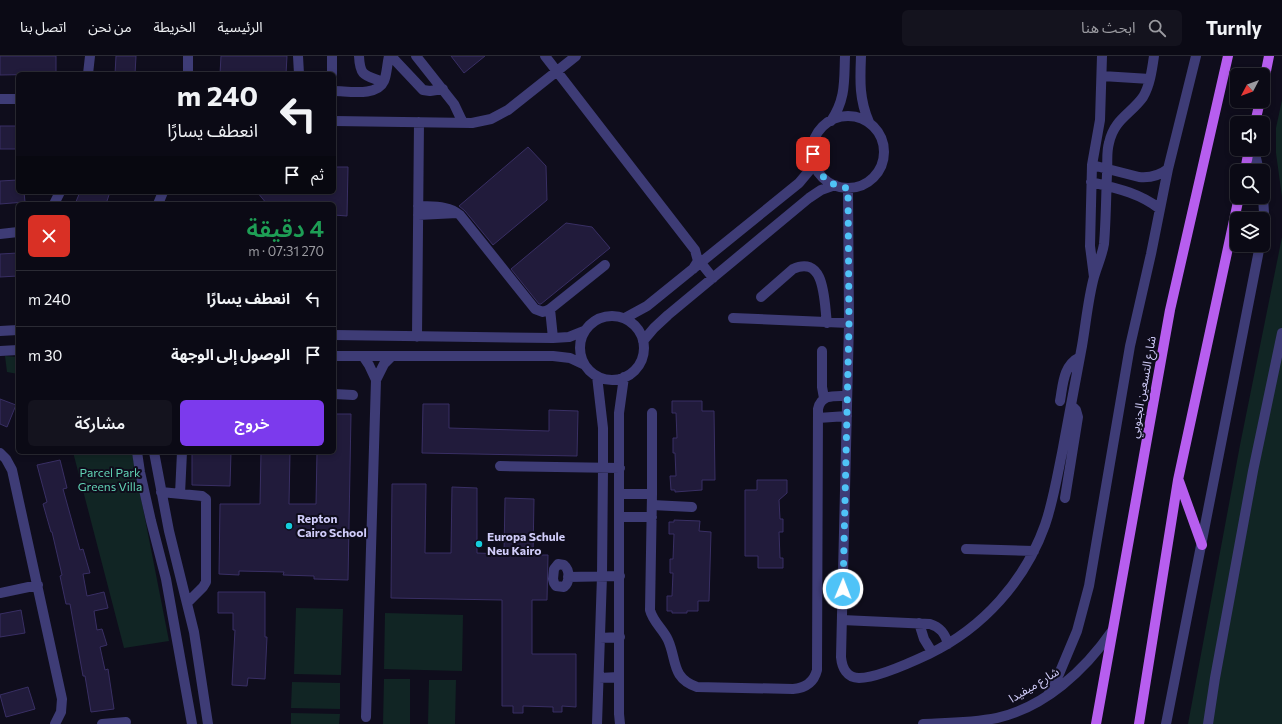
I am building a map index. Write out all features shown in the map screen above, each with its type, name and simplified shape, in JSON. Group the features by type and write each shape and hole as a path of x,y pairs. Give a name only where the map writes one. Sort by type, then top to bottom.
{"main road":[{"name":"شارع التسعين الجنوبي","path":"1096,724 1170,310 1228,56"},
{"path":"1267,68 1269,56"},
{"path":"1139,724 1178,480 1237,204"},
{"path":"1178,480 1202,545"}],"street":[{"path":"88,72 90,56"},
{"path":"188,56 188,72"},
{"path":"298,56 299,72"},
{"path":"332,56 332,72"},
{"path":"359,56 360,69 365,75 384,82"},
{"path":"336,91 364,92 374,90 384,82 390,56"},
{"path":"390,56 423,90 430,91 443,89"},
{"path":"416,56 454,104 463,123"},
{"path":"545,56 695,250 698,260 697,266"},
{"path":"336,121 482,122 499,116 521,101 576,56"},
{"path":"831,121 846,116 854,116 869,122 875,128 883,142 884,153 879,172 868,182 848,188 835,185 820,174 814,162 813,150 815,139 819,132 831,121 839,108 843,94 845,56"},
{"path":"861,56 862,104 869,122"},
{"path":"1094,277 1090,246 1091,182 1092,166 1100,120 1102,56"},
{"path":"848,188 849,323 841,657 842,666 848,674 856,678 865,677 899,667 948,644 977,623 1001,600 1021,573 1034,551 1049,511 1071,405 1094,277 1104,245 1108,147 1112,134 1121,119 1142,98 1148,87 1154,56"},
{"path":"1048,695 1077,631 1089,586 1130,346 1168,169 1196,56"},
{"path":"1102,76 1150,78"},
{"path":"0,99 16,99"},
{"path":"417,336 419,122"},
{"path":"625,318 647,306 697,266 802,179 809,172 814,162"},
{"path":"1092,166 1145,178 1157,175 1168,169"},
{"path":"1091,182 1136,194 1145,198 1160,209"},
{"path":"643,341 668,315 809,198 822,190 835,185"},
{"path":"418,211 458,213 535,308 543,312 550,309 605,265"},
{"path":"0,234 16,232"},
{"path":"1166,724 1259,252"},
{"path":"697,266 713,278"},
{"path":"761,297 793,269 798,266 809,267 814,270 820,278 827,323"},
{"path":"550,309 553,338"},
{"path":"336,335 569,337 584,331 595,320 610,316 625,318 633,324 640,332 644,350 640,363 632,373 615,380 597,376 585,365 570,358 553,356 336,356"},
{"path":"733,318 849,323"},
{"path":"0,331 16,330"},
{"path":"584,331 580,342 581,354 585,365"},
{"path":"1208,724 1253,471 1282,332"},
{"path":"0,351 16,350"},
{"path":"822,351 822,387 824,398"},
{"path":"363,356 372,370 376,380 366,717"},
{"path":"376,380 384,364 392,356"},
{"path":"1060,401 1066,370 1072,362 1080,357"},
{"path":"597,376 602,416 603,468 602,576 597,724"},
{"path":"620,724 619,413 624,377"},
{"path":"336,394 353,395"},
{"path":"652,413 650,610 653,618 668,640 675,667 682,677 692,685 704,687 793,689 807,685 813,679 817,670 819,405 824,398 829,396 847,396"},
{"path":"1065,498 1078,417 1076,410 1071,405"},
{"path":"818,418 847,416"},
{"path":"0,453 6,459 12,470 62,699 61,712 55,724"},
{"path":"138,454 149,514 166,579 192,724"},
{"path":"154,454 161,492 188,602 198,650 208,724"},
{"path":"180,494 182,454"},
{"path":"500,466 620,468"},
{"path":"161,492 204,497 207,501 206,582 188,602"},
{"path":"620,494 652,494"},
{"path":"652,505 692,507"},
{"path":"620,517 652,517"},
{"path":"966,549 1034,551"},
{"path":"568,577 620,576"},
{"path":"0,592 38,585"},
{"path":"842,620 930,624 936,626 944,633 948,644"},
{"path":"919,623 924,638 932,652"},
{"name":"شارع ميفيدا","path":"923,724 979,721 1003,716 1024,708 1048,695 1068,680 1090,660 1112,631"},
{"path":"600,638 620,637"},
{"path":"180,654 198,650"},
{"path":"599,678 619,677"},
{"path":"1003,716 1014,724"},
{"path":"102,724 126,722"}],"green space":[{"path":"1282,100 1282,197 1276,153 1276,128"},
{"path":"1282,237 1282,724 1188,724 1240,445"},
{"path":"5,356 16,357 16,374 7,372"},
{"name":"Parcel Park Greens Villa","path":"74,454 132,454 169,641 124,648"},
{"path":"296,608 343,609 341,675 294,674"},
{"path":"385,613 463,615 462,671 384,669"},
{"path":"384,679 410,679 410,724 383,724"},
{"path":"429,680 456,680 455,724 428,724"},
{"path":"292,682 340,683 340,709 291,708"},
{"path":"291,713 340,714 339,724 291,724"}],"building":[{"path":"0,56 56,56 56,72 16,72 16,75 0,75"},
{"path":"116,56 136,56 135,72 115,72"},
{"path":"221,56 287,56 286,72 220,72"},
{"path":"451,56 485,56 464,73"},
{"path":"0,126 16,126 16,149 0,149"},
{"path":"528,147 546,166 547,200 493,245 465,211 459,206"},
{"path":"336,167 348,167 347,216 336,215 336,202 265,202 259,194 336,194"},
{"path":"16,180 16,194 24,194 25,202 0,204 0,181"},
{"path":"79,194 109,194 107,202 76,202"},
{"path":"566,223 592,227 610,248 541,304 539,304 511,269"},
{"path":"16,253 16,276 0,277 0,254"},
{"path":"0,399 16,405 7,427 0,424"},
{"path":"672,401 702,401 702,411 714,411 715,480 702,480 702,490 675,492 675,490 671,490 670,476 676,476 673,438 677,438 676,413 672,413"},
{"path":"423,404 449,404 449,428 549,431 549,410 578,411 577,456 422,453"},
{"path":"336,414 351,414 348,580 314,579 314,576 283,575 284,572 239,571 239,575 219,574 220,504 260,504 261,454 290,454 289,504 316,504 317,454 336,454"},
{"path":"192,454 231,454 230,486 192,485"},
{"path":"60,460 67,488 63,489 80,550 83,549 90,573 83,574 87,596 104,592 108,608 94,611 97,630 102,629 107,645 100,647 105,670 108,669 114,709 91,712 70,604 66,604 60,576 62,575 52,532 43,504 47,502 37,465"},
{"path":"757,480 787,480 787,493 779,500 780,519 783,519 783,532 779,532 780,558 783,558 783,568 758,568 758,556 745,556 745,490 757,490"},
{"path":"392,484 426,484 425,553 451,553 452,487 477,488 477,553 504,554 505,498 534,499 533,555 548,555 547,600 532,600 532,654 576,654 576,707 562,706 562,712 553,712 553,707 523,706 523,713 513,713 513,706 502,706 502,600 391,598"},
{"path":"674,520 700,521 699,531 711,532 709,601 698,601 698,611 672,613 672,611 667,611 667,596 672,596 673,573 670,573 670,559 673,559 674,534 669,534 669,522 674,522"},
{"path":"218,592 265,592 265,637 267,637 265,679 248,678 247,686 232,685 235,630 233,630 233,613 218,613"},
{"path":"21,610 25,633 0,637 0,614"},
{"path":"28,687 35,709 6,717 0,695"}],"place":[{"name":"Repton Cairo School","path":"289,526"},
{"name":"Europa Schule Neu Kairo","path":"479,544"}],"route":[{"path":"813,154 814,162 820,174 824,178 835,185 848,188 849,323 843,589"}]}
